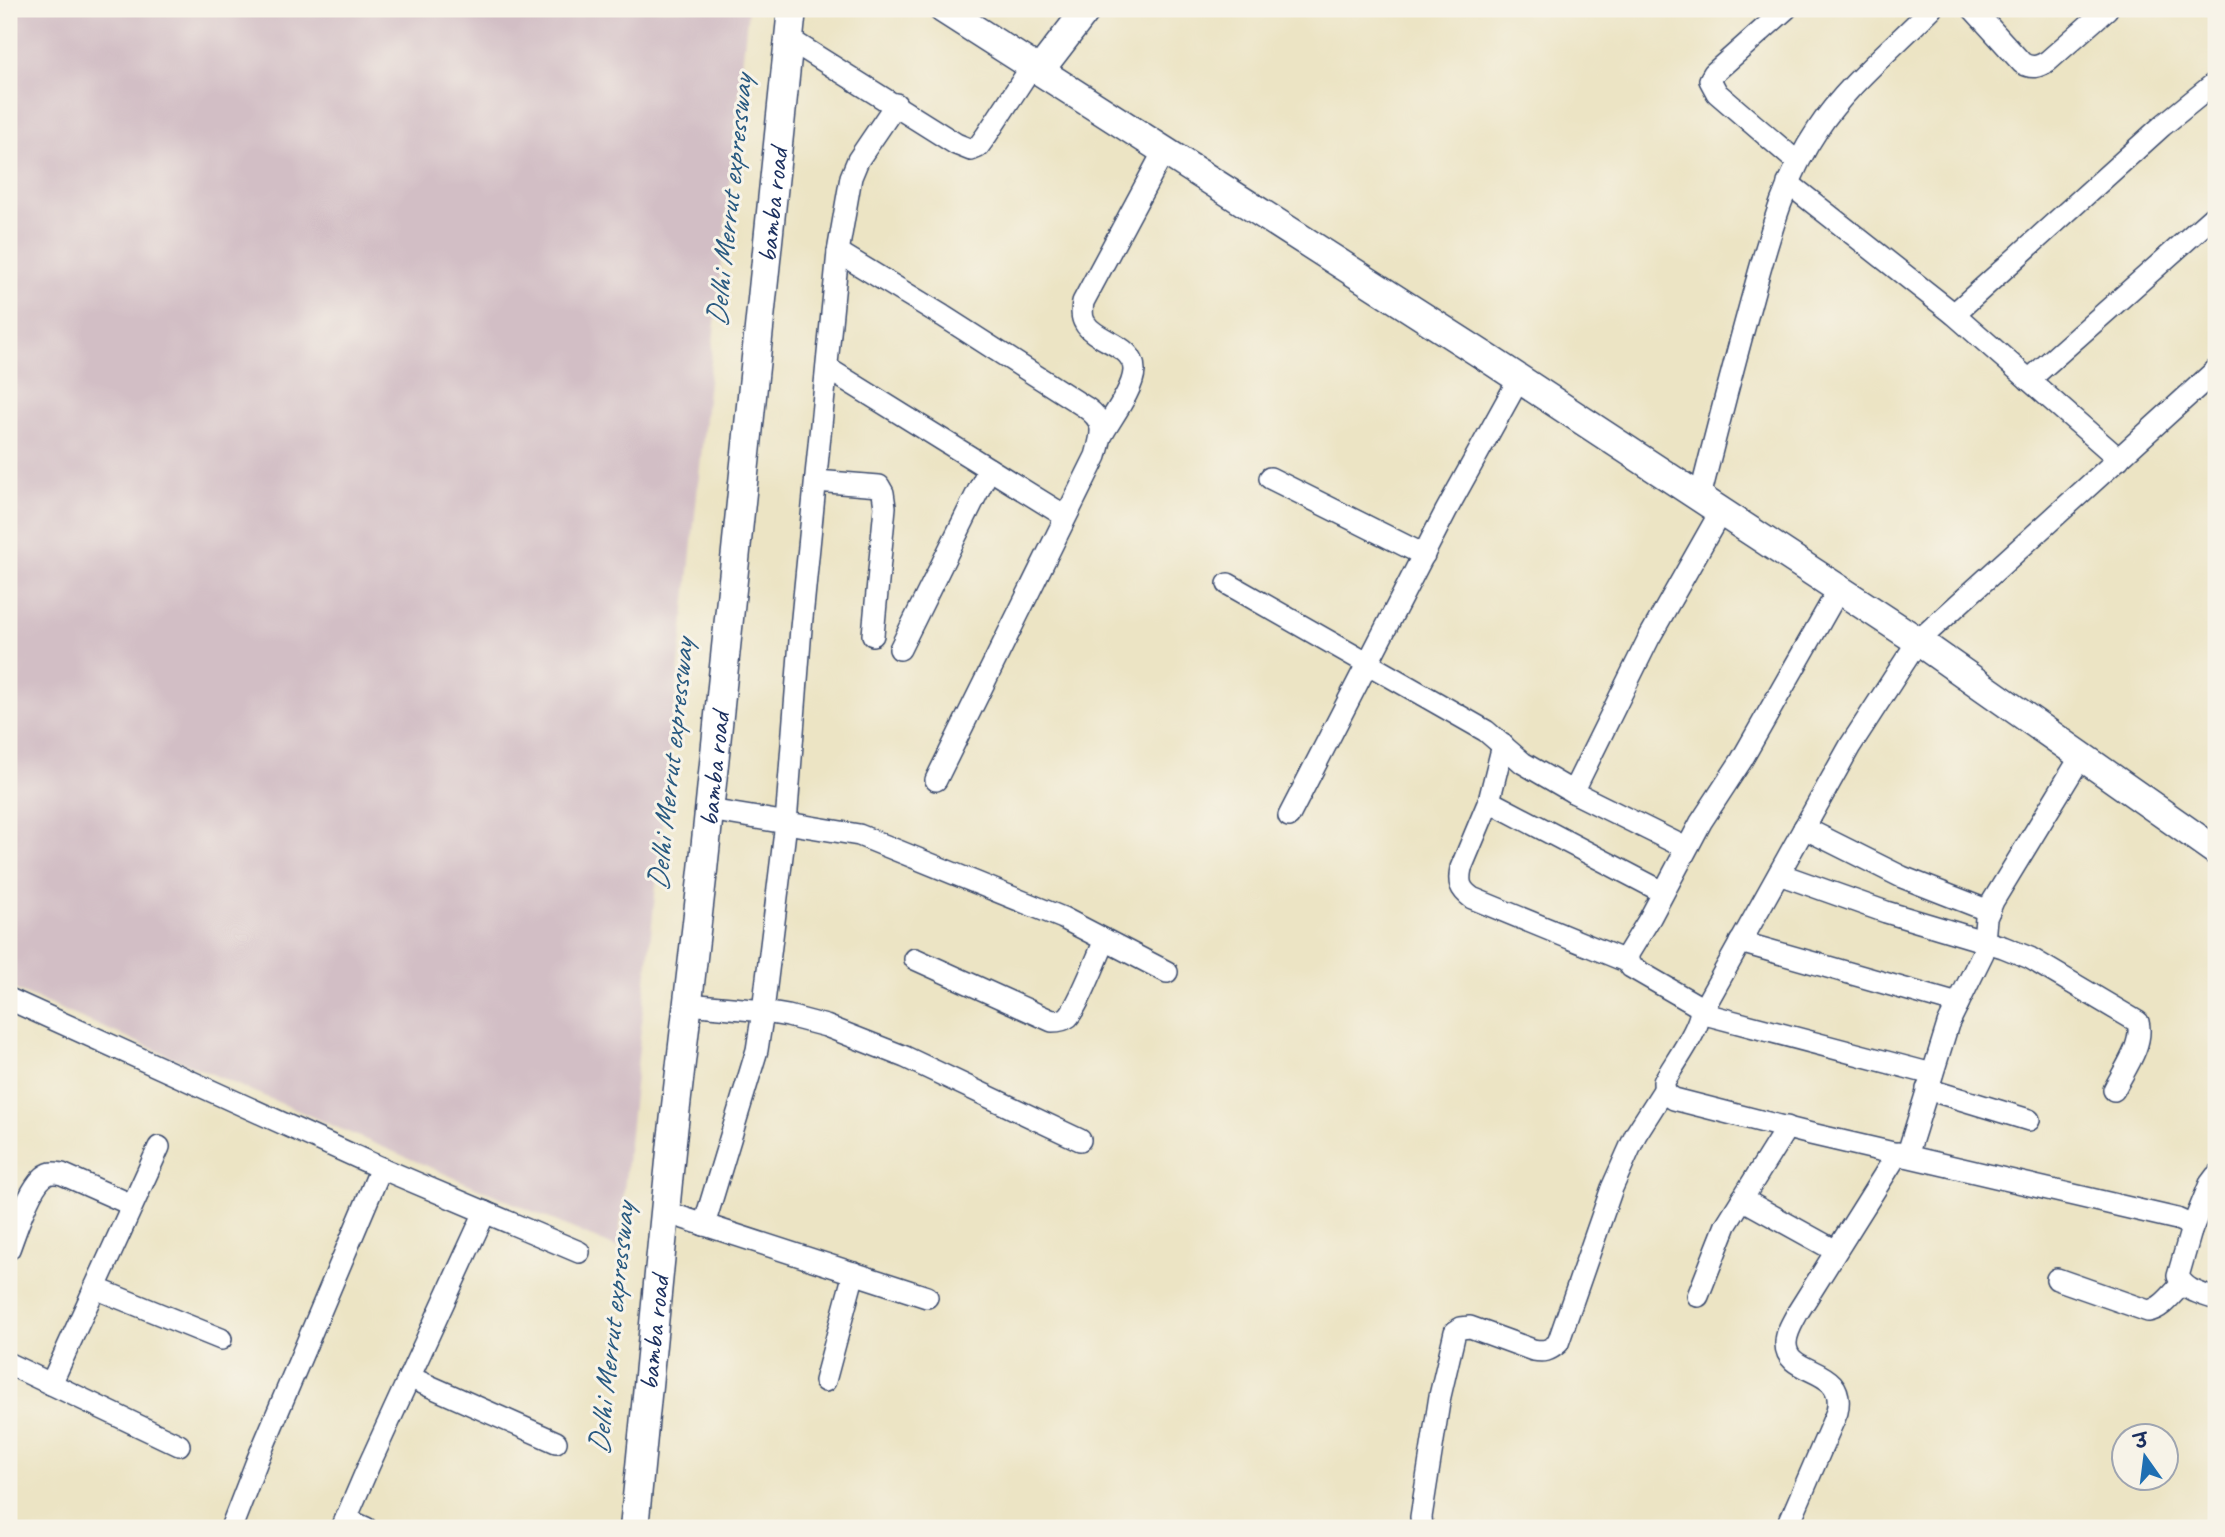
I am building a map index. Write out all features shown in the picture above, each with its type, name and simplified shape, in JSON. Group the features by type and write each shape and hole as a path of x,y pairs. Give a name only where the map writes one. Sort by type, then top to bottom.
{"street":[{"name":"bamba road","path":"634,1528 792,9"},
{"path":"943,9 1519,379 1918,641 2216,852"},
{"path":"789,39 956,144 971,150 978,147 1036,68 1087,9"},
{"path":"1786,9 1714,73 1710,80 1717,93 1797,162"},
{"path":"1573,792 1649,638 1710,504 1742,331 1787,183 1819,126 1849,91 1931,9"},
{"path":"1973,9 2022,63 2029,67 2039,67 2107,9"},
{"path":"1954,314 2162,126 2216,82"},
{"path":"704,1225 754,1060 763,1012 786,823 801,628 838,252 851,177 858,160 896,104"},
{"path":"936,780 1096,456 1102,435 1129,386 1134,370 1130,359 1122,349 1085,325 1083,302 1164,150"},
{"path":"1787,183 1954,314 2119,459"},
{"path":"2029,380 2216,214"},
{"path":"838,252 1095,414 1100,422 1102,435"},
{"path":"827,368 1065,516"},
{"path":"2192,1231 2186,1223 2177,1219 1674,1098 1667,1095 1664,1082 1850,746 1918,641 2216,370"},
{"path":"1289,816 1519,379"},
{"path":"900,649 989,469"},
{"path":"1270,478 1424,555"},
{"path":"816,481 870,484 879,486 883,493 885,507 873,635"},
{"path":"1228,584 1486,731 1523,763 1573,792 1686,848"},
{"path":"1701,1013 1700,1007 1695,1003 1631,967 1628,954 1686,848 1741,761 1839,589"},
{"path":"1503,745 1489,801 1461,868 1459,880 1462,890 1472,898 1628,962"},
{"path":"1787,1528 1840,1400 1837,1389 1829,1380 1794,1361 1786,1346 1788,1332 1836,1251 1902,1155 1948,1024 1983,953 1993,901 2081,755"},
{"path":"1489,801 1663,892"},
{"path":"709,810 859,835 1063,918 1167,972"},
{"path":"1804,828 1902,877 1989,911"},
{"path":"1779,874 2030,958 2138,1022 2141,1032 2137,1045 2114,1090"},
{"path":"915,959 1052,1021 1059,1021 1068,1017 1105,940"},
{"path":"1740,943 1958,1004"},
{"path":"9,999 381,1168 579,1252"},
{"path":"688,1004 763,1012 826,1026 905,1057 1080,1140"},
{"path":"1701,1013 1930,1081 2029,1120"},
{"path":"1422,1528 1421,1517 1440,1396 1455,1332 1470,1327 1543,1352 1558,1343 1612,1188 1636,1134 1664,1090"},
{"path":"1698,1296 1726,1225 1787,1127"},
{"path":"51,1384 159,1147"},
{"path":"231,1528 381,1168"},
{"path":"9,1249 33,1189 41,1178 51,1172 62,1174 132,1205"},
{"path":"2216,1177 2210,1184 2178,1276 2182,1284 2190,1290 2216,1299"},
{"path":"1742,1199 1836,1251"},
{"path":"366,1528 344,1524 485,1212"},
{"path":"665,1212 927,1297"},
{"path":"825,1381 854,1273"},
{"path":"2057,1279 2148,1311 2162,1304 2182,1284"},
{"path":"95,1288 221,1339"},
{"path":"9,1364 179,1445"},
{"path":"409,1377 556,1442"}],"shaded area":[{"path":"13,9 748,9 618,1248 9,987 9,19"}],"water label":[{"name":"Delhi Merrut expressway","path":"729,201"},
{"name":"Delhi Merrut expressway","path":"670,765"},
{"name":"Delhi Merrut expressway","path":"611,1329"}]}
